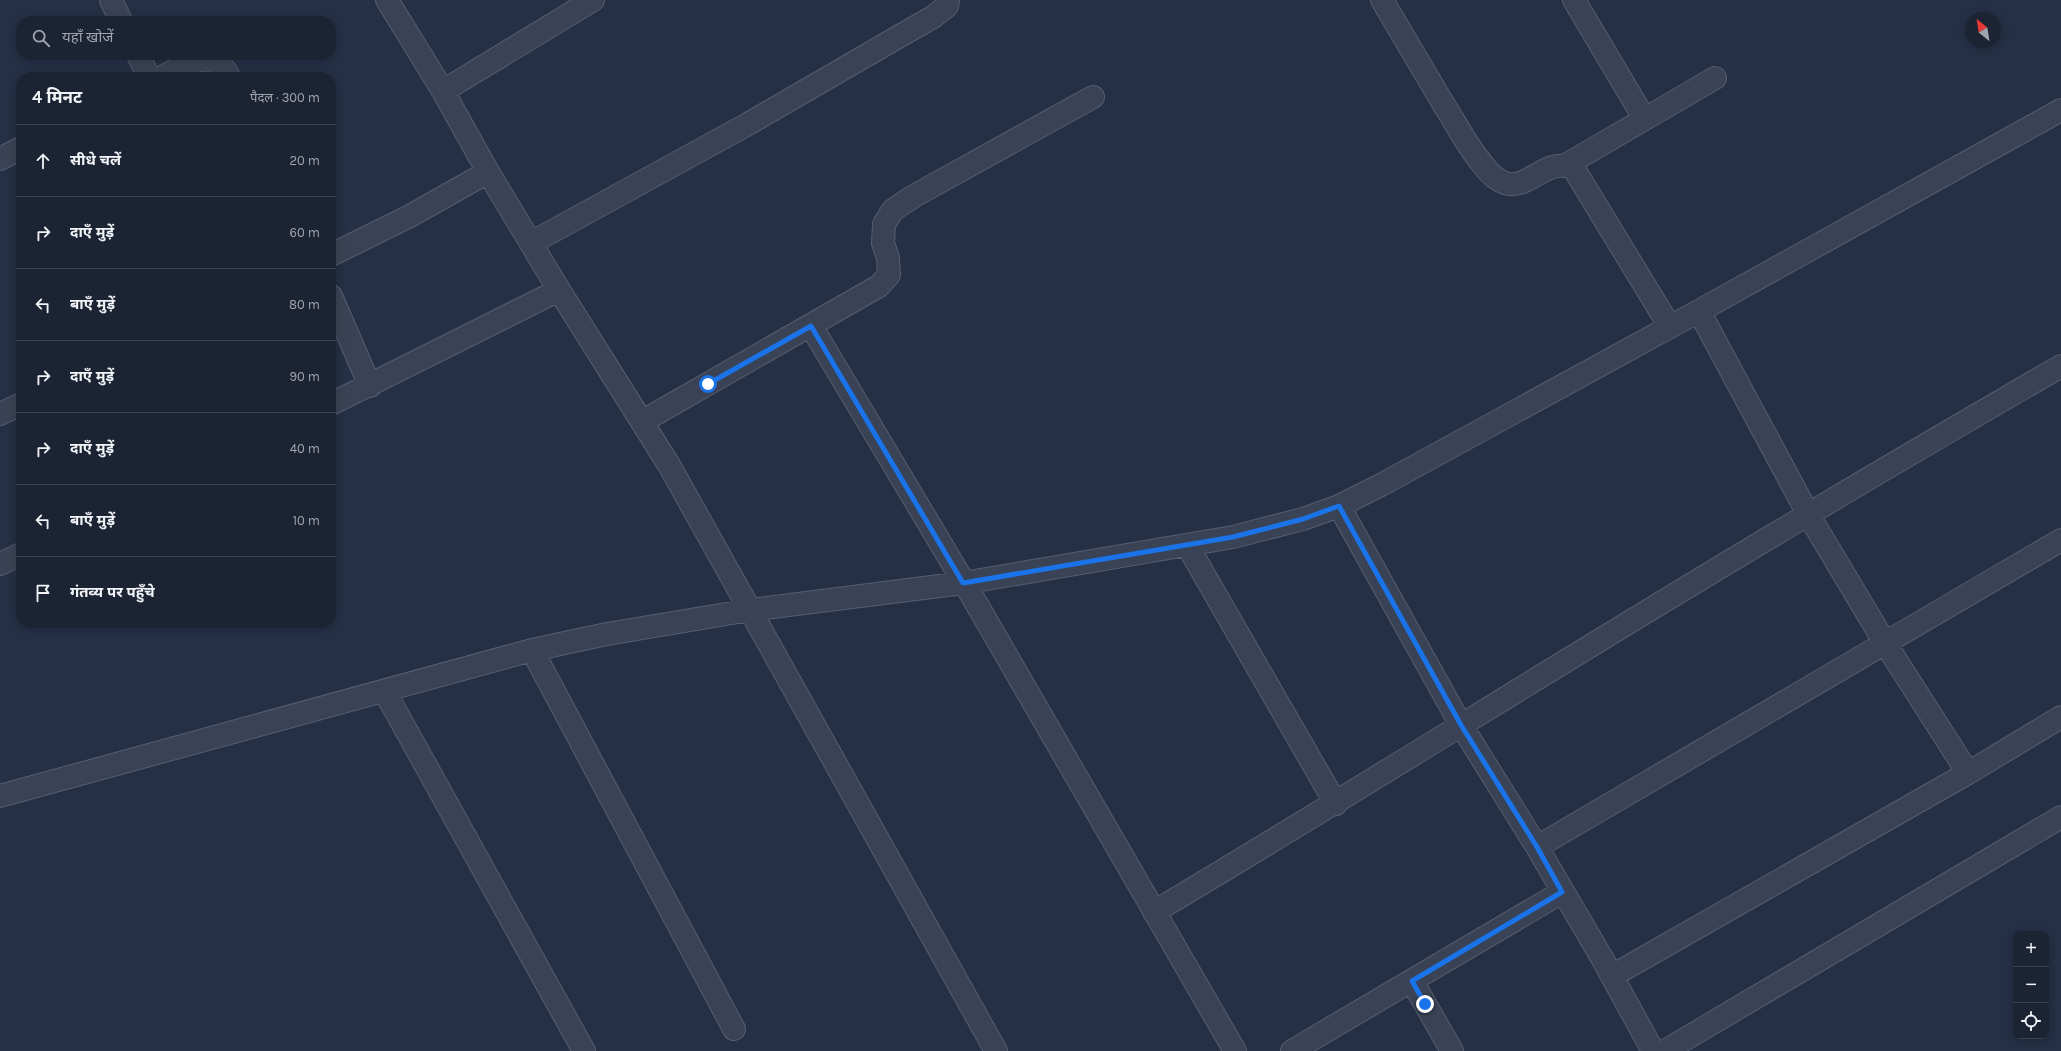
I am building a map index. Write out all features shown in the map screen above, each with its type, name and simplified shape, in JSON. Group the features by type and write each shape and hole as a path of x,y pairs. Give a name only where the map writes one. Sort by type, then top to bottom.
{"street":[{"path":"111,0 119,16"},
{"path":"387,0 443,91 488,172 559,290 643,421 996,1051"},
{"path":"443,91 594,0"},
{"path":"531,243 748,124 892,41 947,6 948,0"},
{"path":"1382,0 1484,167 1496,178 1507,183 1517,182 1556,165 1566,165 1574,169 1670,327"},
{"path":"1574,0 1644,118"},
{"path":"140,60 146,72"},
{"path":"172,72 197,60"},
{"path":"211,60 216,62 225,72"},
{"path":"1566,165 1714,78"},
{"path":"643,421 879,286 888,275 888,258 883,243 884,224 893,210 914,196 1093,97"},
{"path":"0,796 385,692 532,650 607,634 750,610 963,583 1233,537 1303,519 1339,506 1700,311 2061,110"},
{"path":"0,159 16,151"},
{"path":"336,253 410,216 488,172"},
{"path":"336,402 559,290"},
{"path":"336,308 370,386"},
{"path":"1700,311 1808,514 1885,643 1968,774"},
{"path":"811,326 972,596 1235,1051"},
{"path":"1154,912 1336,804 1461,725 1808,514 2061,366"},
{"path":"0,414 16,406"},
{"path":"1339,506 1461,725 1537,847 1612,976 1653,1051"},
{"path":"1537,847 2061,540"},
{"path":"1187,545 1336,804"},
{"path":"0,564 16,556"},
{"path":"532,650 734,1029"},
{"path":"385,692 584,1051"},
{"path":"1612,976 1968,774 2061,717"},
{"path":"1665,1051 2061,817"},
{"path":"1292,1051 1562,892"},
{"path":"1412,981 1452,1051"}],"route":[{"path":"708,384 811,326 963,583 1233,537 1303,519 1339,506 1461,725 1537,847 1562,892 1412,981 1425,1004"}]}
